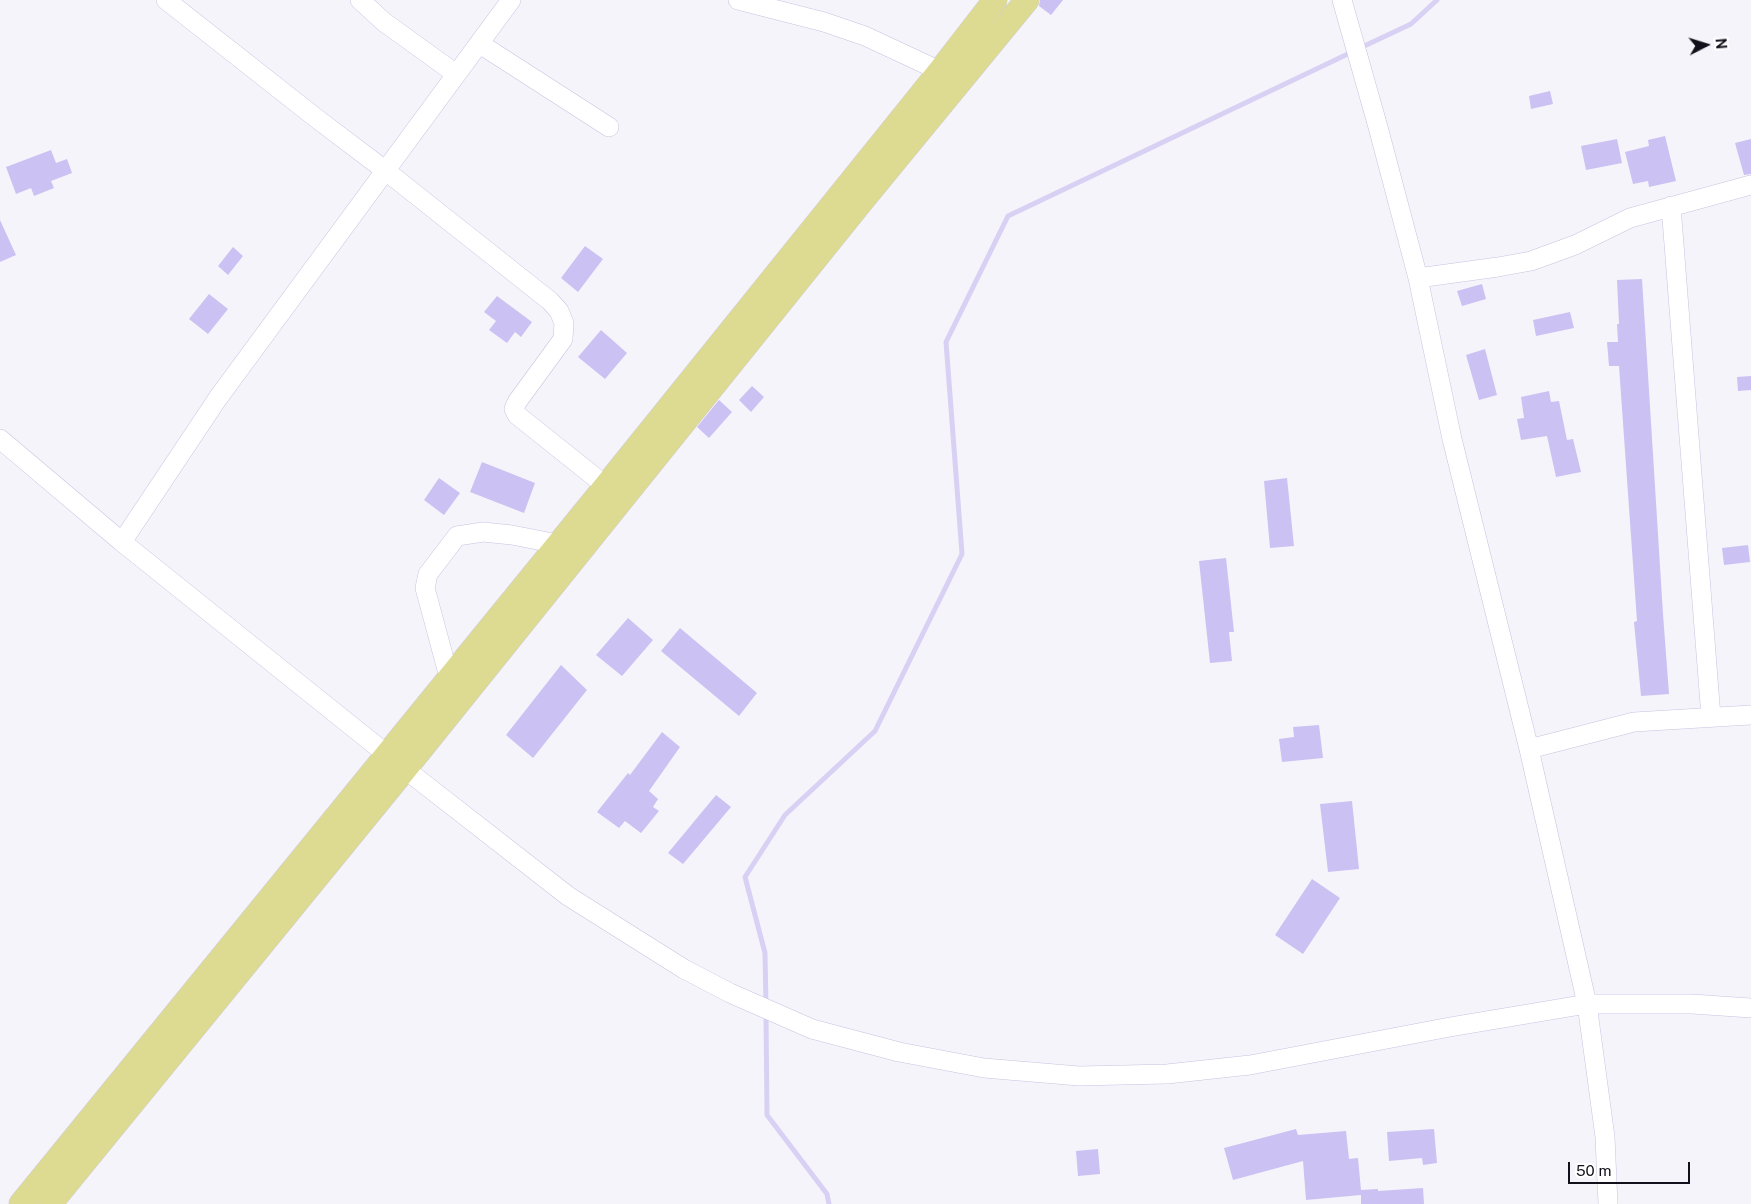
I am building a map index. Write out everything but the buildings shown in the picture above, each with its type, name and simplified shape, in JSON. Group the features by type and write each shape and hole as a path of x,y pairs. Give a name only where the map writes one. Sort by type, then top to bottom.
{"main road":[{"path":"21,1204 606,486 995,0"},
{"path":"50,1204 405,769 862,201 1027,0"}],"street":[{"path":"166,0 550,301 559,311 564,323 563,339 516,402 514,409 517,415 606,486"},
{"path":"360,0 384,22 456,74"},
{"path":"122,542 218,398 511,0"},
{"path":"738,0 824,22 865,36 940,71"},
{"path":"1342,0 1418,278 1452,439 1529,749 1587,1004 1605,1137 1608,1204"},
{"path":"480,44 609,127"},
{"path":"1418,278 1498,268 1530,261 1575,245 1630,218 1751,185"},
{"path":"1671,206 1711,717"},
{"path":"0,439 122,542 405,769 568,896 684,969 730,993 812,1029 899,1052 984,1068 1079,1076 1167,1074 1250,1065 1450,1027 1587,1004 1692,1004 1751,1008"},
{"path":"449,677 425,588 428,574 457,536 483,532 512,535 558,544"},
{"path":"1529,749 1634,722 1751,715"}],"waterway":[{"path":"1360,48 1411,24 1437,0"},
{"path":"766,1005 765,953 745,877 785,815 875,731 962,554 946,342 1008,216 1352,52"},
{"path":"766,1014 767,1115 827,1194 829,1204"}]}
